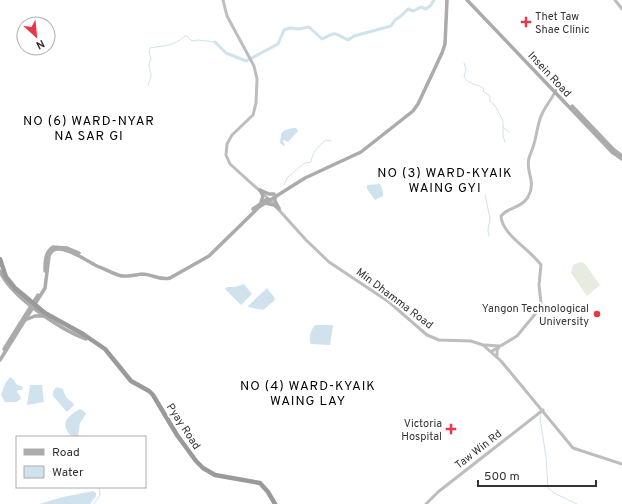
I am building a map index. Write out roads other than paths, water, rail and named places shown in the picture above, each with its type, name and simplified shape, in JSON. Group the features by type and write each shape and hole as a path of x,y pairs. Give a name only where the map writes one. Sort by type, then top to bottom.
{"highway":[{"name":"Pyay Road","path":"0,259 6,277 14,288 46,313 84,337"},
{"name":"Pyay Road","path":"0,266 9,284 24,298 45,314 106,350 131,381 149,391 153,395 177,435 203,468 215,475 260,483 265,487 274,504"}],"main road":[{"path":"223,0 232,25 254,66 258,94 253,115 230,137 225,151 226,155 230,164 260,190 274,195"},
{"path":"176,274 209,253 248,213 274,195 305,178 356,155 414,106 430,77 440,54 443,44 446,0"},
{"name":"Insein Road","path":"467,0 556,91 583,122 622,158"},
{"name":"Insein Road","path":"470,0 613,151"},
{"path":"615,0 622,9"},
{"path":"492,351 520,333 534,316 541,303 539,285 541,265 506,230 501,216 523,203 528,196 532,181 528,164 529,158 541,115 556,91"},
{"path":"0,355 44,287 46,255 48,250 53,247 60,247 75,251 102,267 123,276 144,274 167,279 209,256 250,214 263,203 263,196 260,190"},
{"name":"Min Dhamma Road","path":"260,190 320,255 390,303 427,335 439,340 471,341 483,345 492,351 543,410 573,448 622,464"},
{"path":"274,195 279,209"},
{"path":"263,203 274,205 279,209"},
{"path":"0,254 7,277 2,277"},
{"name":"Pyay Road","path":"0,271 5,282 43,316 84,337"},
{"name":"Pyay Road","path":"7,277 12,284 40,307 83,333 84,337"},
{"path":"30,298 38,297"},
{"path":"38,297 40,307"},
{"path":"24,319 27,306 25,300"},
{"path":"26,312 32,306"},
{"path":"24,319 35,316 43,316"},
{"path":"483,345 499,346"},
{"path":"497,357 499,346"},
{"path":"0,360 5,349"},
{"name":"Taw Win Rd","path":"426,504 438,492 543,410"}],"water":[{"path":"296,128 298,131 288,142 283,141 284,146 280,143 282,132"},
{"path":"380,184 383,191 383,196 375,200 367,189 367,185"},
{"path":"244,284 252,294 241,305 225,289 227,287 235,287"},
{"path":"267,288 275,300 263,310 248,307 249,305"},
{"path":"315,325 333,326 330,345 311,344 310,334"},
{"path":"10,377 16,384 23,387 22,390 18,390 17,392 21,399 16,402 5,402 1,395 5,384"},
{"path":"30,385 42,385 44,402 27,405"},
{"path":"56,387 63,389 66,397 74,405 68,411 66,411 53,396 53,392"},
{"path":"80,409 86,414 80,423 78,436 71,436 66,428 66,421 71,414"},
{"path":"93,491 96,493 96,496 90,504 39,504 63,497"}],"waterway":[{"path":"215,42 226,53 246,61 278,44 284,30 290,28 298,29 309,27 322,39 335,34 348,40 354,36 391,26 395,20 408,9 413,11 421,7 426,9 434,0"},
{"path":"148,85 151,75 149,65 151,59 149,51 150,48 172,44 185,36 192,41 198,40 215,42"},
{"path":"464,63 466,69 464,77 469,82 482,87 484,89 483,91 490,96 490,101 496,107 503,121 503,127 509,132"},
{"path":"503,127 505,142"},
{"path":"284,185 287,178 296,170 305,163 311,162 314,153 320,145 326,140 331,141"},
{"path":"485,195 490,218 488,230 489,236"},
{"path":"541,415 540,418 546,457 548,488 554,493 577,504"},
{"path":"94,504 100,495 99,488"}],"place":[{"name":"Thet Taw Shae Clinic","path":"526,22"},
{"name":"Yangon Technological University","path":"597,314"},
{"name":"Victoria Hospital","path":"451,429"}],"district":[{"name":"NO (6) WARD-NYAR NA SAR GI","path":"89,128"},
{"name":"NO (3) WARD-KYAIK WAING GYI","path":"445,180"},
{"name":"NO (4) WARD-KYAIK WAING LAY","path":"308,392"}]}
